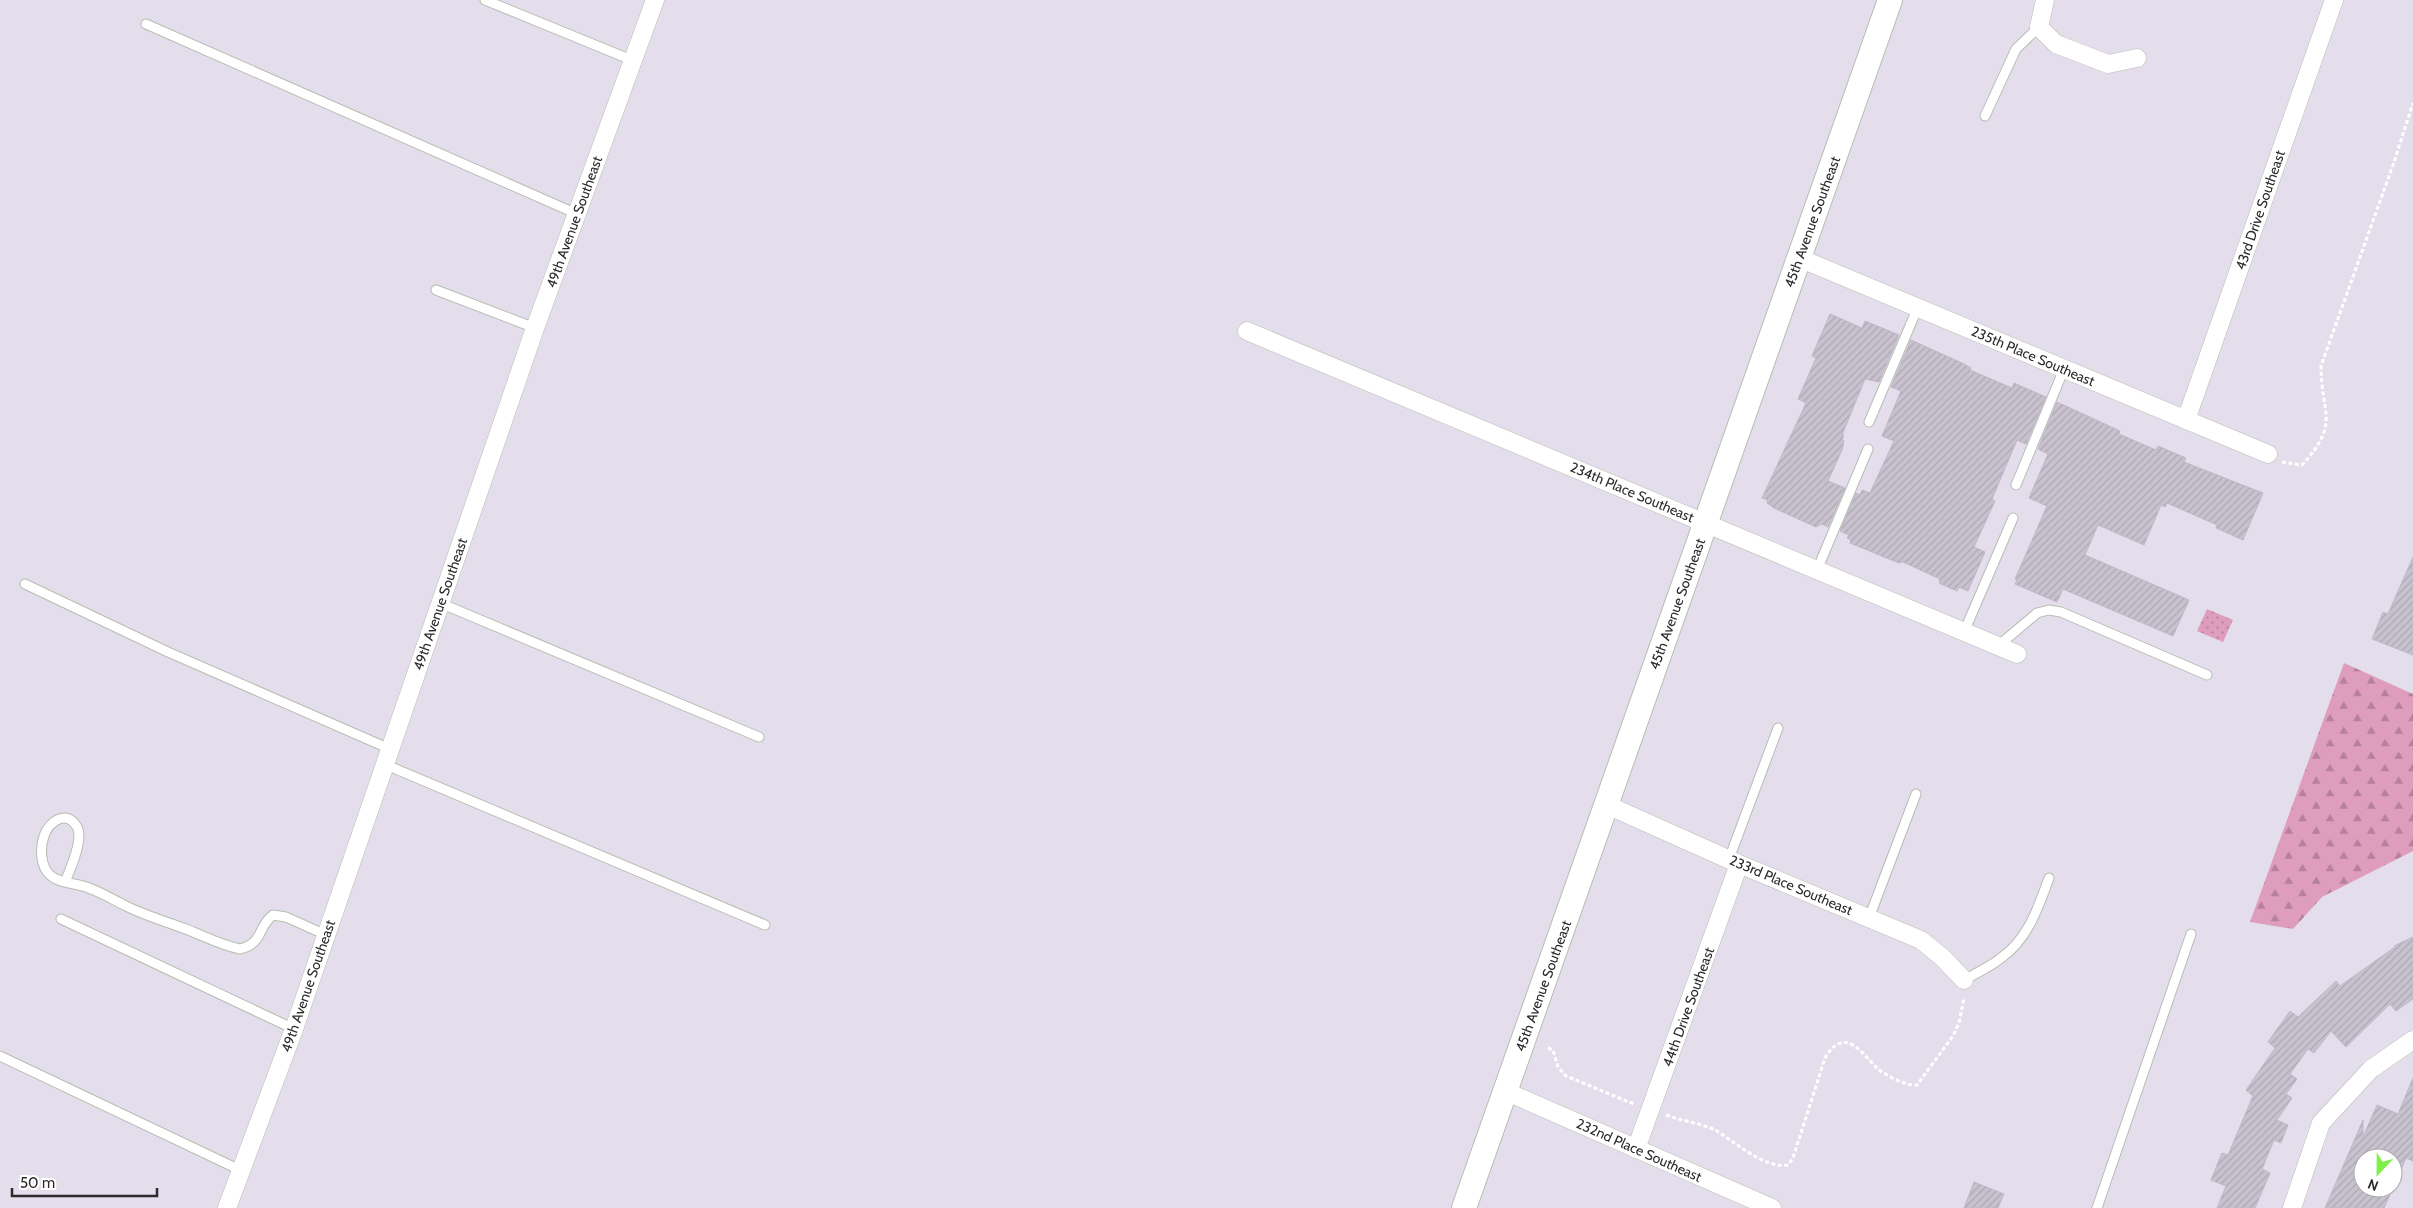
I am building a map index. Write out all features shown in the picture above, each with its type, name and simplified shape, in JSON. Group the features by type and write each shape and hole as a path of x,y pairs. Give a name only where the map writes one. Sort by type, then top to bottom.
{"street":[{"name":"49th Avenue Southeast","path":"227,1208 294,1029 535,328 655,0"},
{"name":"45th Avenue Southeast","path":"1464,1208 1890,0"},
{"path":"2045,0 2039,27 2056,44 2108,64 2137,58"},
{"name":"43rd Drive Southeast","path":"2186,420 2334,0"},
{"name":"235th Place Southeast","path":"1799,258 2268,454"},
{"name":"234th Place Southeast","path":"1247,330 2017,654"},
{"name":"233rd Place Southeast","path":"1607,805 1734,862 1921,940 1944,958 1964,980"},
{"name":"44th Drive Southeast","path":"1636,1149 1734,862"},
{"path":"2292,1208 2322,1123 2371,1069 2413,1040"},
{"name":"232nd Place Southeast","path":"1505,1091 1772,1208"}],"lane":[{"path":"485,0 634,60"},
{"path":"146,24 577,214"},
{"path":"1985,116 2016,49 2039,27"},
{"path":"436,290 535,328"},
{"path":"1869,422 1918,307"},
{"path":"2016,485 2064,369"},
{"path":"1817,570 1868,448"},
{"path":"1964,632 2013,518"},
{"path":"25,584 387,756 765,924"},
{"path":"440,603 759,737"},
{"path":"1998,646 2037,613 2049,610 2061,612 2208,675"},
{"path":"1734,862 1778,728"},
{"path":"1869,918 1916,794"},
{"path":"65,882 74,859 79,835 77,827 70,820 60,819 52,821 48,826 41,849 46,870 50,875 65,882 86,886 127,906 240,949 255,942 268,919 273,915 286,917 326,935"},
{"path":"1964,980 2002,958 2016,946 2030,926 2049,878"},
{"path":"61,920 294,1029"},
{"path":"2097,1208 2191,934"},
{"path":"0,1056 240,1170"}],"path":[{"path":"2268,454 2284,462 2302,465 2323,437 2327,416 2321,386 2321,366 2394,165 2413,102"},
{"path":"1548,1048 1553,1050 1558,1067 1566,1076 1650,1109 1714,1130 1754,1155 1777,1165 1788,1165 1793,1158 1825,1058 1830,1050 1841,1043 1851,1043 1860,1048 1885,1074 1912,1085 1917,1085 1953,1036 1964,1004 1964,980"}],"green space":[{"path":"2207,609 2233,620 2223,642 2197,631"},
{"path":"2344,663 2413,694 2413,851 2322,897 2293,929 2250,922"}],"building":[{"path":"1830,314 1862,328 1865,321 1899,335 1879,382 1865,379 1842,435 1844,435 1842,440 1844,441 1842,450 1828,481 1845,488 1828,527 1822,524 1816,527 1774,508 1767,503 1768,500 1762,498 1806,403 1798,399 1816,358 1812,356"},
{"path":"1911,340 1962,363 1971,368 1970,370 2012,388 2014,383 2046,397 2026,444 2017,440 1992,499 1995,501 1974,547 1985,552 1968,591 1959,587 1957,591 1939,583 1940,579 1903,562 1899,563 1850,543 1851,540 1847,538 1849,535 1840,531 1856,493 1860,495 1862,490 1870,493 1894,441 1882,436 1901,391 1891,387"},
{"path":"2057,402 2120,431 2119,434 2156,450 2158,446 2186,458 2184,462 2263,493 2243,540 2216,528 2217,525 2167,503 2165,507 2161,505 2144,545 2098,525 2085,555 2189,600 2173,636 2063,589 2057,602 2015,584 2017,580 2015,579 2047,506 2029,498 2048,454 2038,449"},
{"path":"2413,557 2413,655 2372,639 2383,612 2388,614"},
{"path":"2413,937 2413,999 2396,1011 2390,1004 2346,1047 2331,1031 2314,1053 2308,1049 2290,1074 2297,1079 2286,1094 2292,1098 2277,1120 2288,1125 2281,1143 2274,1140 2262,1169 2270,1173 2255,1208 2217,1208 2226,1186 2211,1180 2222,1153 2228,1155 2253,1096 2246,1090 2275,1048 2268,1042 2290,1011 2298,1017 2336,981 2340,986 2394,946"},
{"path":"2413,1078 2413,1161 2406,1158 2403,1165 2403,1148 2353,1148 2353,1198 2388,1198 2384,1208 2325,1208 2363,1120 2363,1137 2377,1105 2398,1114"},
{"path":"1974,1182 2004,1194 1998,1208 1964,1208"}]}
